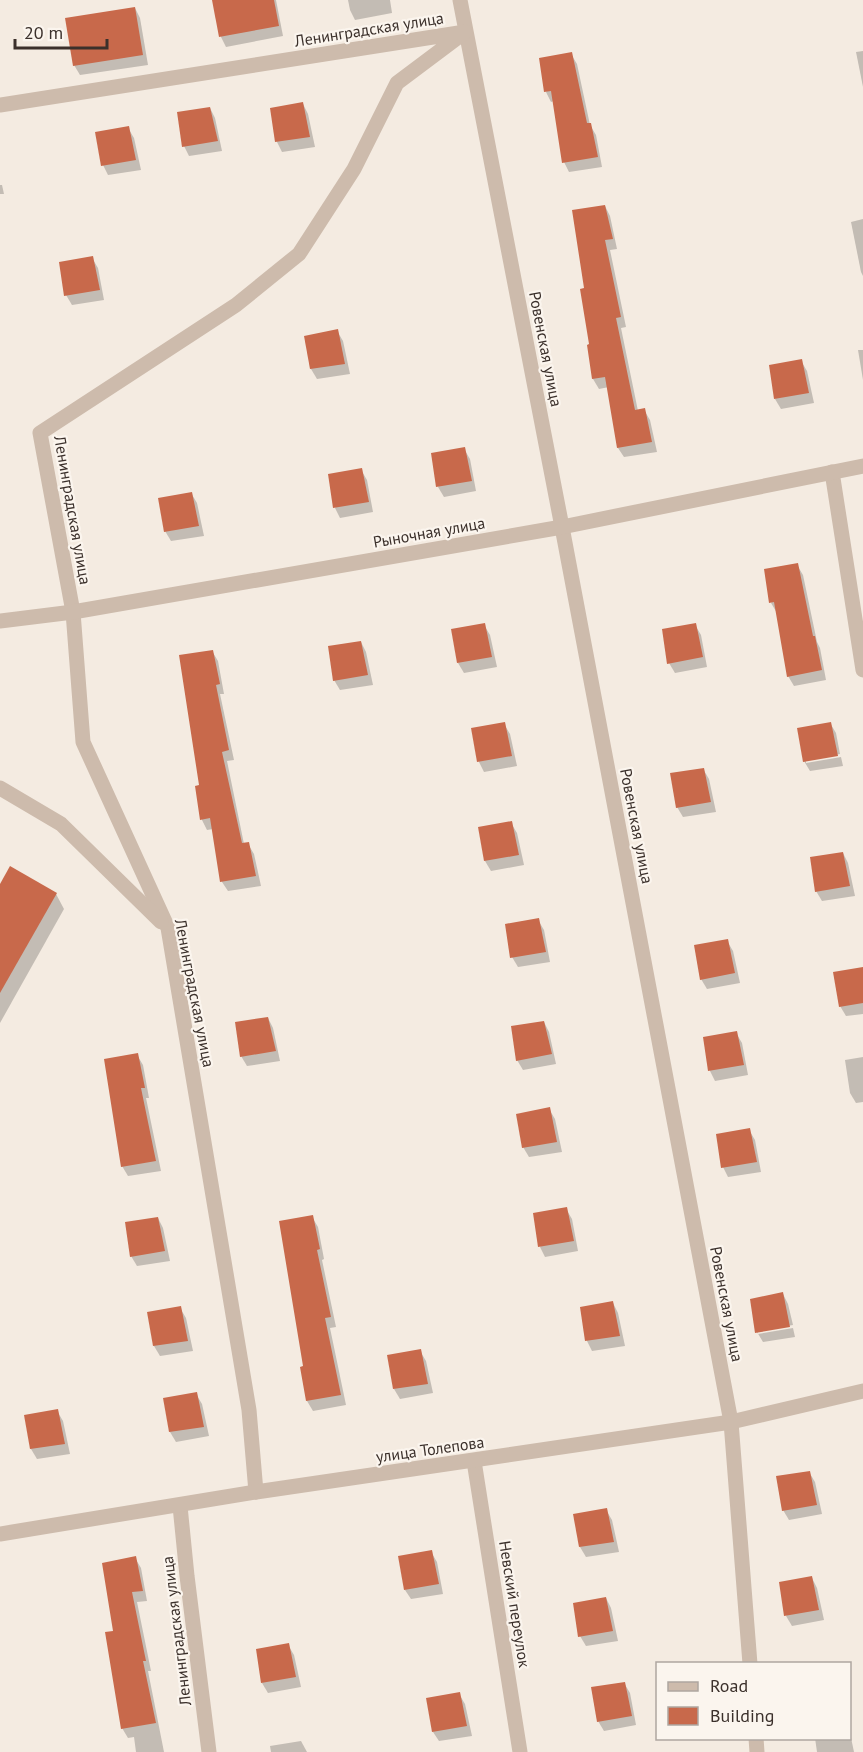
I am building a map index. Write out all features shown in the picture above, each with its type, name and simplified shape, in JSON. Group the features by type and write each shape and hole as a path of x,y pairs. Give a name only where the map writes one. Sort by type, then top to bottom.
{"street":[{"name":"Ровенская улица","path":"460,0 731,1422 750,1662"},
{"name":"Ленинградская улица","path":"0,105 465,32"},
{"name":"Ленинградская улица","path":"256,1492 249,1410 168,928 83,742 73,612 39,433 236,305 299,254 354,169 397,83 465,32"},
{"name":"Рыночная улица","path":"0,621 73,612 562,527 863,466"},
{"path":"832,472 863,670"},
{"path":"0,788 61,824 168,928"},
{"name":"улица Толепова","path":"0,1534 256,1492 731,1422 863,1391"},
{"name":"Невский переулок","path":"474,1461 520,1752"},
{"name":"Ленинградская улица","path":"180,1506 209,1752"}],"building":[{"path":"212,0 274,0 279,26 219,37"},
{"path":"135,7 143,55 73,66 65,18"},
{"path":"572,52 587,123 591,123 598,157 562,163 551,91 544,92 539,58"},
{"path":"303,102 310,137 275,142 270,108"},
{"path":"210,107 218,141 182,147 177,112"},
{"path":"129,126 136,160 101,166 95,132"},
{"path":"605,205 613,239 605,240 621,317 616,318 635,410 645,408 652,442 617,448 605,377 592,379 580,289 584,288 572,210"},
{"path":"93,256 100,290 64,296 59,262"},
{"path":"338,329 345,364 310,369 304,336"},
{"path":"802,359 809,393 774,399 769,365"},
{"path":"465,447 472,481 436,487 431,453"},
{"path":"362,468 369,502 333,508 328,474"},
{"path":"192,492 199,526 164,532 158,498"},
{"path":"798,563 822,670 787,677 774,602 769,603 764,569"},
{"path":"485,623 492,657 457,663 451,629"},
{"path":"696,623 703,657 667,664 662,629"},
{"path":"361,641 368,675 333,681 328,646"},
{"path":"213,650 220,684 216,685 229,750 222,752 242,843 249,842 256,876 220,882 210,818 200,820 195,786 199,785 179,655"},
{"path":"505,722 512,756 477,762 471,728"},
{"path":"831,722 838,756 803,762 797,728"},
{"path":"704,768 711,802 676,808 670,773"},
{"path":"512,821 519,855 484,861 478,827"},
{"path":"843,852 850,886 815,892 810,857"},
{"path":"10,866 57,893 0,993 0,884"},
{"path":"539,918 546,952 510,958 505,924"},
{"path":"728,939 735,973 700,980 694,945"},
{"path":"863,967 863,1003 839,1007 833,972"},
{"path":"268,1017 276,1051 240,1057 235,1022"},
{"path":"544,1021 552,1054 516,1061 511,1026"},
{"path":"737,1031 744,1065 708,1071 703,1037"},
{"path":"138,1053 145,1088 141,1088 156,1161 121,1167 104,1059"},
{"path":"550,1107 557,1142 522,1148 516,1114"},
{"path":"750,1128 757,1162 721,1168 716,1134"},
{"path":"567,1207 574,1241 538,1247 533,1213"},
{"path":"313,1215 320,1249 317,1250 331,1317 325,1318 341,1395 306,1401 300,1367 303,1366 279,1221"},
{"path":"158,1217 165,1251 130,1257 125,1222"},
{"path":"783,1292 790,1327 755,1333 750,1299"},
{"path":"613,1301 620,1336 585,1341 580,1307"},
{"path":"181,1306 188,1341 153,1346 147,1312"},
{"path":"421,1349 428,1384 393,1389 387,1355"},
{"path":"197,1392 204,1427 169,1432 163,1398"},
{"path":"58,1409 65,1444 30,1449 24,1415"},
{"path":"810,1471 817,1505 782,1511 776,1476"},
{"path":"607,1508 614,1542 579,1547 573,1514"},
{"path":"432,1550 439,1584 404,1590 398,1556"},
{"path":"136,1556 143,1591 132,1592 156,1723 121,1729 105,1632 113,1631 102,1563"},
{"path":"812,1576 819,1610 784,1616 779,1582"},
{"path":"606,1597 613,1631 578,1637 573,1603"},
{"path":"289,1643 296,1677 261,1683 256,1649"},
{"path":"625,1682 632,1716 597,1722 591,1687"},
{"path":"460,1692 467,1726 432,1732 426,1698"}]}
